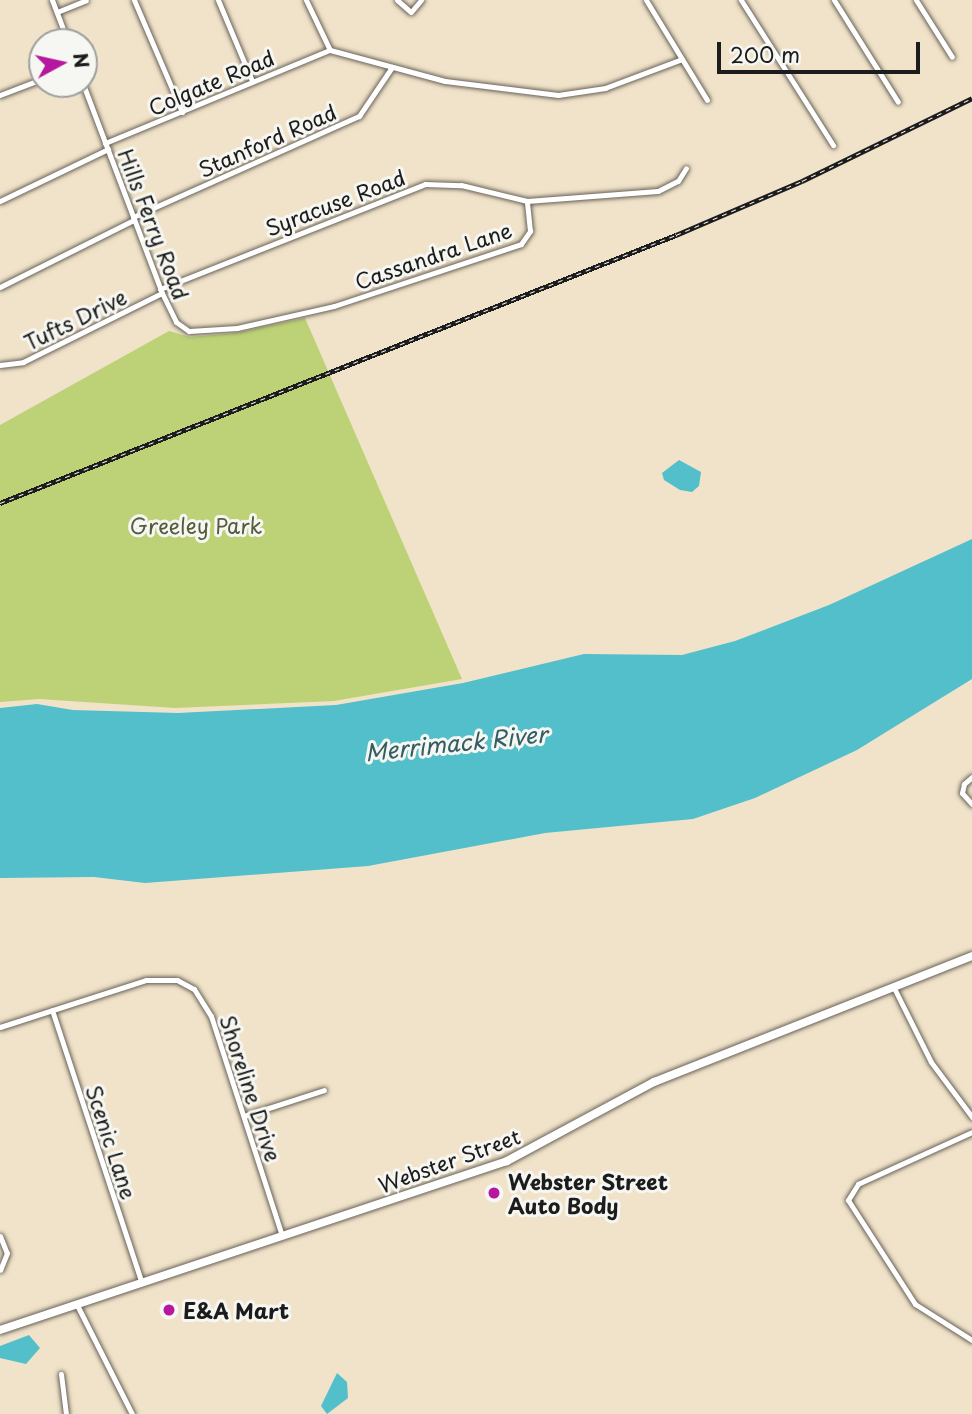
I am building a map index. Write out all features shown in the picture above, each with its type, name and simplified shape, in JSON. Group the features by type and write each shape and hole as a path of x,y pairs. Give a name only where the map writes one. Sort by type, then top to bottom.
{"main road":[{"name":"Webster Street","path":"0,1330 142,1285 507,1161 653,1082 895,990 972,956"}],"street":[{"path":"52,0 63,28"},
{"path":"57,12 86,0"},
{"path":"134,0 182,112"},
{"path":"218,0 253,80"},
{"path":"306,0 330,50 459,83 558,95 605,88 682,59"},
{"path":"397,0 411,12 421,0"},
{"path":"646,0 707,100"},
{"path":"741,0 833,145"},
{"path":"834,0 898,102"},
{"path":"916,0 952,57"},
{"name":"Colgate Road","path":"0,201 107,146 253,80 330,50"},
{"name":"Stanford Road","path":"133,218 359,116 392,67"},
{"path":"0,95 28,84"},
{"name":"Hills Ferry Road","path":"88,98 161,291 176,322 198,333 312,311"},
{"name":"Syracuse Road","path":"161,291 425,184 461,185 527,201 658,191 678,181 686,168"},
{"name":"Cassandra Lane","path":"312,311 521,244 530,232 527,201"},
{"path":"0,287 133,218"},
{"name":"Tufts Drive","path":"0,365 23,362 161,291"},
{"path":"972,777 964,783 962,793 972,804"},
{"name":"Shoreline Drive","path":"0,1027 146,979 167,978 186,984 207,1006 282,1236"},
{"path":"895,990 931,1062 972,1117"},
{"name":"Scenic Lane","path":"52,1010 142,1285"},
{"path":"244,1116 324,1090"},
{"path":"972,1132 858,1184 848,1195 851,1210 910,1298 927,1315 972,1340"},
{"path":"0,1236 8,1253 0,1270"},
{"path":"77,1305 132,1414"},
{"path":"61,1374 66,1414"}],"green space":[{"name":"Greeley Park","path":"305,318 462,679 334,701 175,708 39,699 0,702 0,425 169,331 190,337 236,333"}],"water":[{"path":"679,460 701,472 699,486 692,492 680,490 664,480 662,473"},
{"name":"Merrimack River","path":"972,539 972,679 857,750 755,798 693,819 545,833 368,866 145,883 94,877 0,878 0,708 37,704 73,710 178,713 336,705 463,683 584,654 682,655 735,641 829,605"},
{"path":"29,1335 40,1348 26,1364 0,1358 0,1346"},
{"path":"337,1373 347,1382 348,1398 327,1414 321,1406"}],"railway":[{"path":"0,503 676,235 802,181 972,98"}],"place":[{"name":"Webster Street Auto Body","path":"494,1193"},
{"name":"E&A Mart","path":"169,1310"}]}
